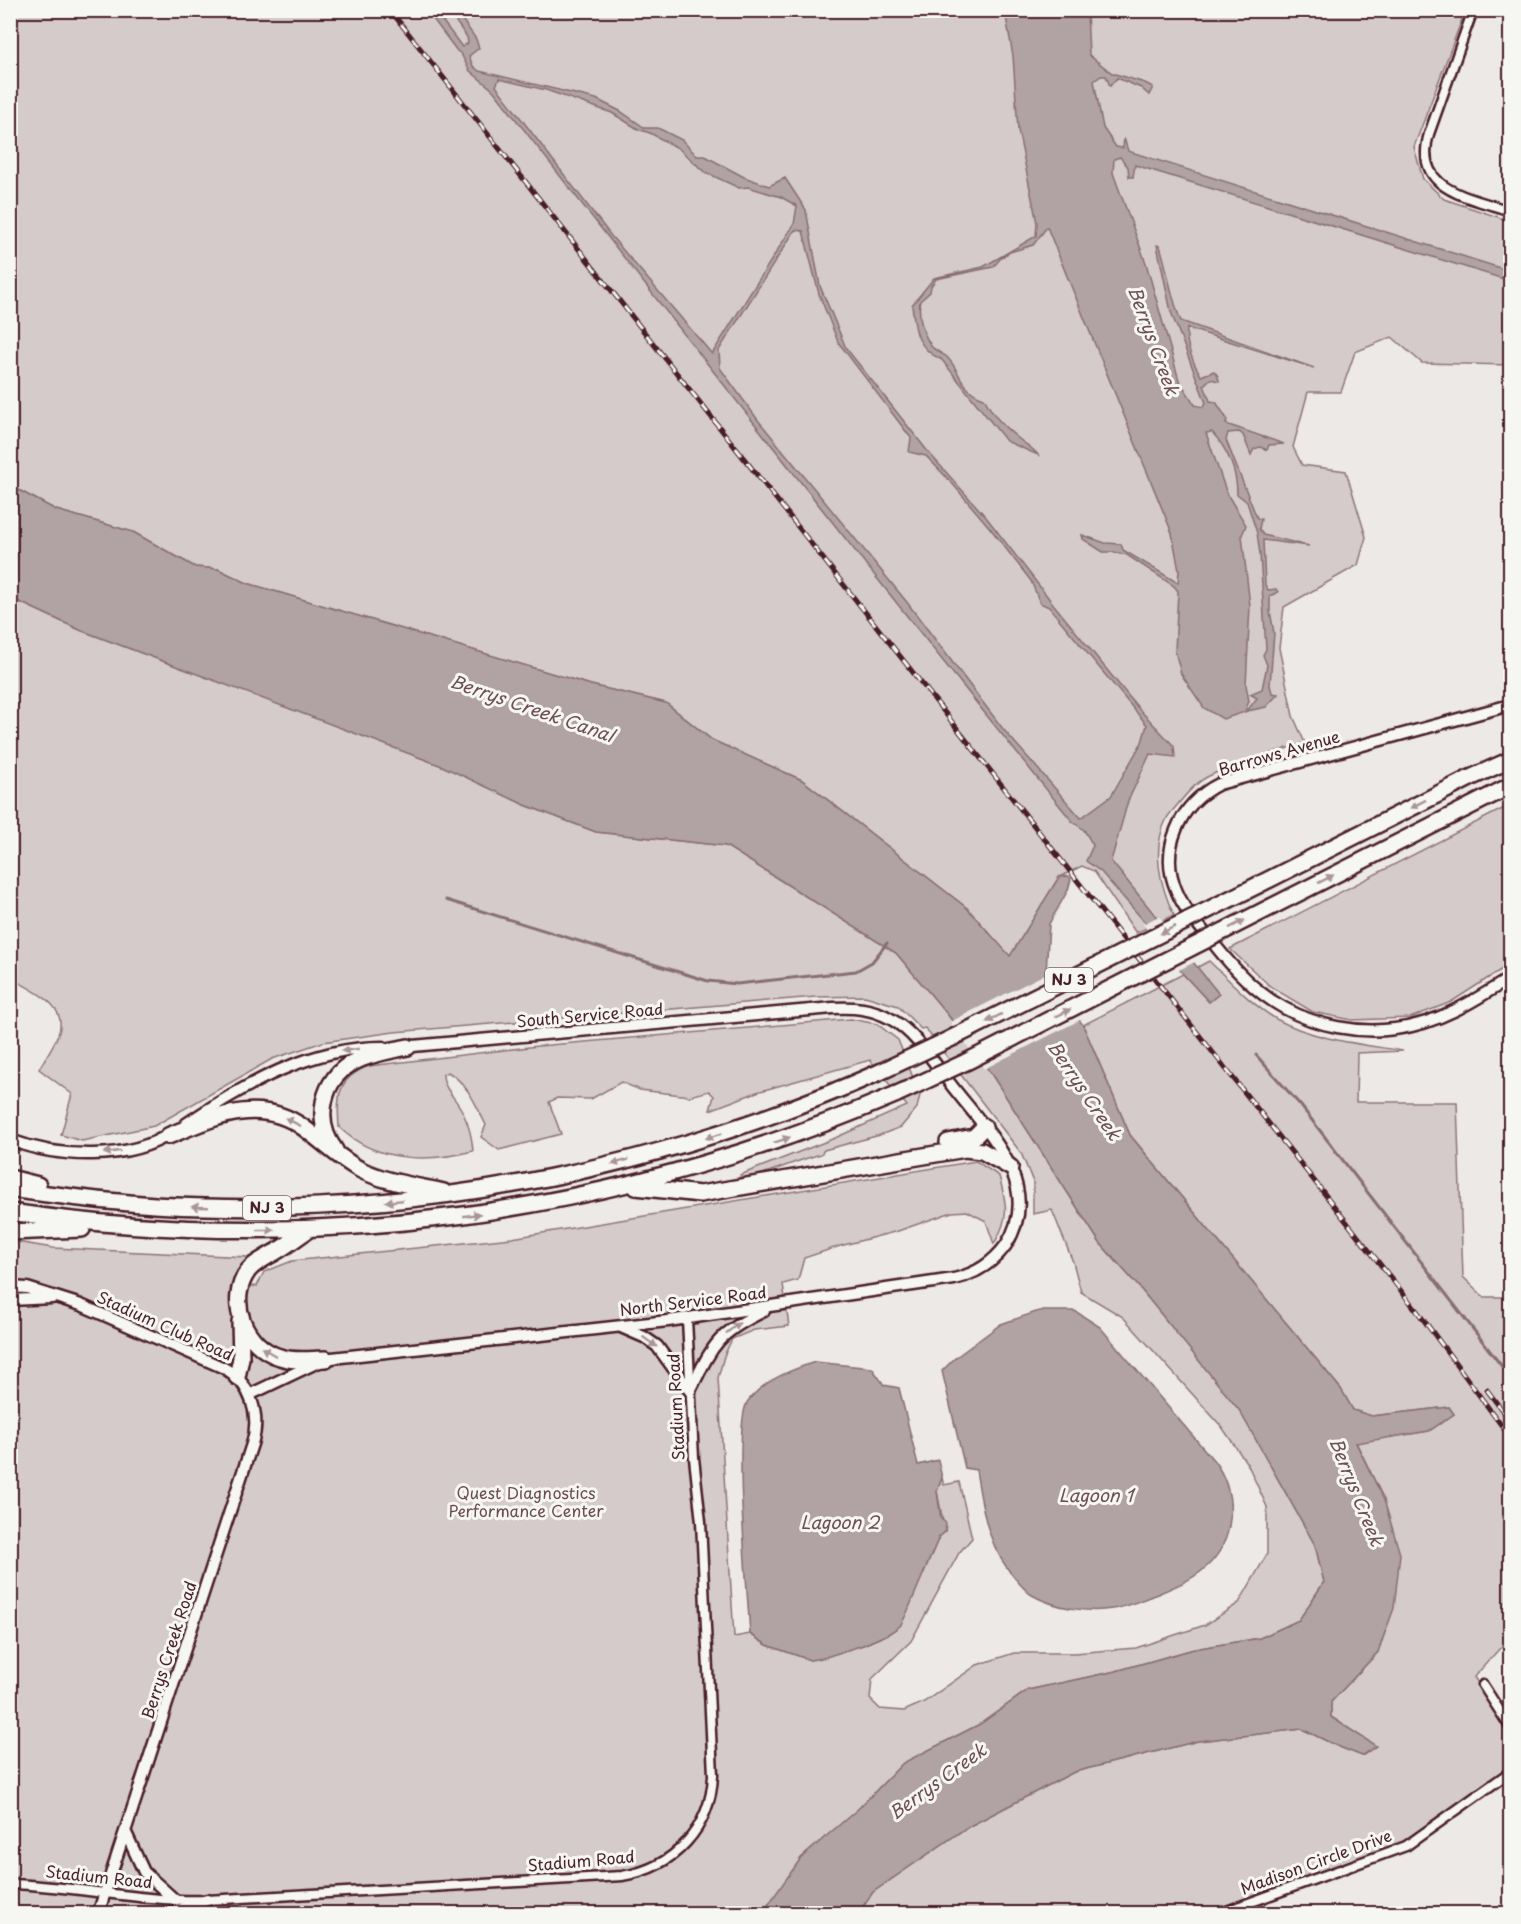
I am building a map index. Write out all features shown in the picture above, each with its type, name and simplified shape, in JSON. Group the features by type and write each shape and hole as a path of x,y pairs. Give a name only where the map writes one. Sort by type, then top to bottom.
{"highway":[{"path":"1470,778 1510,749"},
{"name":"NJ 3","path":"10,1190 171,1206 270,1208 368,1203 453,1194 575,1173 692,1143 786,1111 880,1072 961,1034 1510,760"},
{"name":"NJ 3","path":"10,1212 145,1227 215,1230 309,1229 453,1217 551,1202 695,1168 821,1126 966,1062 1510,786"},
{"path":"341,1156 331,1144 323,1124 324,1101 330,1085 340,1072 354,1062 372,1055 408,1047"},
{"path":"168,1136 225,1114 257,1111 274,1114 295,1123 351,1164 368,1173 453,1194"},
{"path":"741,1187 795,1168 969,1138 977,1135 984,1127"},
{"path":"624,1186 700,1194 965,1149 986,1153 1011,1167"},
{"path":"10,1178 80,1198"},
{"path":"10,1232 145,1227"},
{"path":"237,1377 241,1358 240,1293 248,1271 260,1260 309,1229"},
{"path":"240,1316 254,1340 270,1353 288,1359 326,1359"}],"street":[{"path":"1473,10 1429,134 1425,150 1426,161 1436,180 1447,189 1510,211"},
{"name":"Barrows Avenue","path":"1510,705 1219,784 1200,795 1181,818 1173,839 1170,863 1172,879 1182,902 1239,974 1274,1002 1312,1020 1355,1030 1407,1028 1455,1011 1510,978"},
{"name":"South Service Road","path":"10,1140 57,1152 99,1153 140,1146 168,1136 229,1097 270,1075 302,1061 360,1048 408,1047 833,1008 863,1008 883,1015 905,1029 984,1127"},
{"name":"North Service Road","path":"249,1395 326,1359 687,1319 946,1281 978,1271 997,1255 1007,1242 1014,1228 1019,1196 1011,1167 1001,1148 984,1127"},
{"name":"Stadium Club Road","path":"10,1287 27,1288 98,1312 218,1365 237,1377 249,1395"},
{"name":"Stadium Club Road","path":"10,1300 59,1298"},
{"path":"618,1326 636,1333 657,1346 690,1391 718,1340 739,1322 774,1306"},
{"name":"Stadium Road","path":"10,1884 175,1900 207,1900 622,1875 653,1868 680,1850 705,1815 710,1801 713,1775 701,1522 694,1458 687,1319"},
{"name":"Berrys Creek Road","path":"98,1914 252,1444 256,1420 249,1395"},
{"path":"1483,1685 1510,1727"},
{"name":"Madison Circle Drive","path":"1218,1914 1406,1846 1510,1772"},
{"path":"126,1833 144,1872 175,1900"},
{"path":"168,1914 207,1900"}],"green space":[{"path":"10,11 1465,11 1414,147 1423,179 1444,199 1510,221 1510,365 1422,363 1392,337 1355,352 1341,392 1308,392 1293,447 1302,465 1346,471 1366,537 1358,565 1284,607 1279,648 1293,716 1305,743 1244,762 1209,776 1193,788 1170,814 1162,830 1158,855 1161,880 1174,915 1136,933 1094,871 1082,866 1059,877 1010,957 967,908 802,780 712,740 666,703 591,685 247,583 218,569 195,567 133,532 56,510 11,486"},
{"name":"Quest Diagnostics Performance Center","path":"11,598 80,630 443,766 525,805 596,832 726,846 896,953 948,1015 990,1072 1100,1243 1239,1409 1315,1545 1324,1582 1299,1620 1260,1638 1194,1649 1116,1671 1028,1690 980,1724 903,1763 768,1905 766,1913 11,1913 10,1241 53,1248 248,1257 235,1279 234,1288 257,1286 264,1272 292,1261 512,1238 976,1161 999,1176 1004,1195 1005,1218 994,1244 986,1221 967,1211 952,1212 898,1231 804,1258 798,1280 783,1284 789,1326 754,1330 732,1339 718,1378 734,1637 750,1634 767,1645 810,1660 863,1645 900,1626 939,1537 945,1532 937,1491 942,1478 944,1485 959,1482 972,1538 959,1553 911,1641 872,1679 870,1699 880,1709 904,1711 924,1702 977,1665 1014,1653 1074,1653 1136,1648 1205,1625 1239,1603 1267,1554 1267,1507 1248,1465 1222,1427 1123,1317 1081,1292 1073,1262 1052,1210 1033,1214 1033,1182 1021,1153 925,1028 921,1029 898,1006 865,996 816,997 394,1032 323,1042 272,1059 154,1126 82,1141 61,1135 72,1094 39,1069 58,1035 59,1015 46,999 11,978"},
{"path":"1510,805 1510,964 1451,1002 1410,1018 1352,1020 1313,1012 1271,987 1230,949"},
{"path":"1209,961 1258,1006 1291,1026 1322,1037 1403,1051 1357,1053 1356,1102 1457,1102 1463,1277 1484,1297 1510,1297 1510,1637 1474,1677 1510,1733 1510,1779 1391,1855 1211,1913 859,1914 873,1892 966,1828 1074,1772 1198,1741 1302,1729 1362,1756 1375,1746 1331,1717 1331,1702 1378,1652 1384,1500 1356,1442 1429,1431 1454,1414 1449,1407 1371,1416 1353,1410 1341,1389 1130,1135 1083,1025 1183,974 1209,1002 1219,994 1196,968"},
{"path":"851,1019 877,1024 898,1040 920,1095 917,1108 901,1127 824,1150 821,1154 741,1180 740,1175 835,1138 907,1106 870,1060 757,1092 710,1110 714,1096 709,1091 690,1096 640,1090 621,1082 591,1099 557,1098 549,1102 561,1134 499,1150 481,1137 486,1125 479,1110 466,1089 448,1072 443,1074 443,1079 461,1108 470,1131 473,1151 438,1157 402,1157 368,1147 353,1139 339,1127 338,1106 341,1089 351,1076 369,1066 538,1046"}],"water":[{"path":"427,11 435,11 462,47 468,43 467,37 448,11 456,11 476,39 479,48 469,56 473,66 479,71 596,99 620,111 645,128 658,128 682,140 697,156 705,156 744,177 769,186 785,178 806,210 820,286 846,348 929,453 986,517 1139,709 1174,746 1175,757 1150,754 1128,801 1111,861 1219,994 1209,1002 1183,974 1144,921 1101,872 1086,861 1093,845 1084,830 1072,821 781,457 493,90 470,71","holes":["499,79 546,90 612,113 638,129 678,148 705,172 739,188 748,187 781,197 797,206 794,224 712,354 611,236 496,86","795,230 803,231 819,294 838,342 911,438 909,452 926,456 951,482 1031,581 1040,603 1049,607 1147,725 1142,742 1111,796 1081,818 1003,729 906,601 758,420 720,368 719,350"]},
{"name":"Berrys Creek","path":"1005,11 1087,11 1089,55 1112,73 1153,87 1149,95 1141,88 1117,78 1110,86 1106,76 1101,76 1094,81 1103,128 1116,147 1123,148 1124,138 1128,151 1510,271 1510,281 1135,165 1133,177 1129,177 1128,167 1120,157 1114,159 1113,173 1146,263 1179,380 1195,405 1203,407 1206,403 1171,312 1157,245 1160,246 1181,321 1314,368 1187,328 1190,353 1201,376 1214,371 1218,376 1219,381 1210,379 1204,385 1210,401 1216,402 1227,419 1226,424 1284,444 1269,445 1267,450 1260,447 1254,449 1251,455 1243,435 1239,432 1228,433 1226,440 1257,518 1261,519 1259,529 1263,535 1309,546 1263,540 1265,585 1268,590 1276,589 1278,592 1270,596 1274,633 1270,685 1272,693 1278,694 1266,707 1247,711 1257,698 1250,694 1262,689 1267,665 1263,655 1266,649 1257,533 1247,502 1237,494 1230,461 1212,432 1206,433 1227,494 1246,525 1242,535 1250,606 1246,685 1249,701 1245,712 1223,719 1204,708 1181,674 1175,651 1178,591 1174,586 1127,555 1103,552 1083,539 1082,535 1105,543 1121,544 1123,550 1178,583 1179,571 1172,533 1047,227 1033,245 1010,252 993,267 936,279 930,292 920,301 921,324 931,346 947,357 966,386 976,395 984,398 1003,425 1038,455 1006,441 942,360 927,350 918,338 912,305 934,278 983,267 1036,236 1037,223 1018,130 1013,56"},
{"path":"11,486 56,510 133,532 195,567 218,569 247,583 591,685 666,703 712,740 802,780 967,908 1010,956 1059,877 1068,876 1071,879 1068,890 1049,924 1046,973 1083,1025 1130,1135 1341,1389 1353,1410 1372,1416 1449,1407 1454,1414 1429,1431 1356,1443 1384,1500 1400,1554 1394,1608 1378,1652 1331,1702 1331,1717 1376,1746 1362,1756 1302,1729 1198,1741 1074,1772 966,1828 873,1892 858,1913 766,1913 768,1905 801,1858 860,1807 903,1763 980,1724 1028,1690 1116,1671 1194,1649 1260,1638 1299,1620 1324,1582 1315,1545 1239,1410 1139,1287 1100,1243 990,1072 948,1015 896,953 726,846 596,832 525,805 442,766 80,630 11,598"},
{"name":"Lagoon 1","path":"1039,1311 1075,1311 1100,1327 1215,1462 1222,1475 1230,1503 1228,1532 1215,1558 1187,1581 1123,1607 1082,1610 1051,1603 1030,1594 1000,1557 985,1516 976,1470 965,1468 942,1371 955,1358 1001,1324"},
{"name":"Lagoon 2","path":"815,1362 872,1368 884,1385 899,1388 918,1465 938,1460 942,1478 937,1491 941,1519 946,1523 945,1532 939,1537 900,1626 863,1645 810,1660 767,1645 750,1634 742,1512 741,1441 743,1415 748,1401 754,1394 778,1377"}],"pier":[{"path":"1159,916 1195,962 1177,971 1143,924"},
{"path":"1049,972 1082,1019 984,1069 950,1022"}],"waterway":[{"path":"446,900 708,981 737,984 856,971 872,962 887,943"},
{"path":"1256,1055 1301,1106 1510,1377"}],"railway":[{"path":"390,10 1417,1311 1510,1437"},
{"path":"1487,1390 1510,1421"}],"water label":[{"name":"Berrys Creek Canal","path":"532,709"}]}
